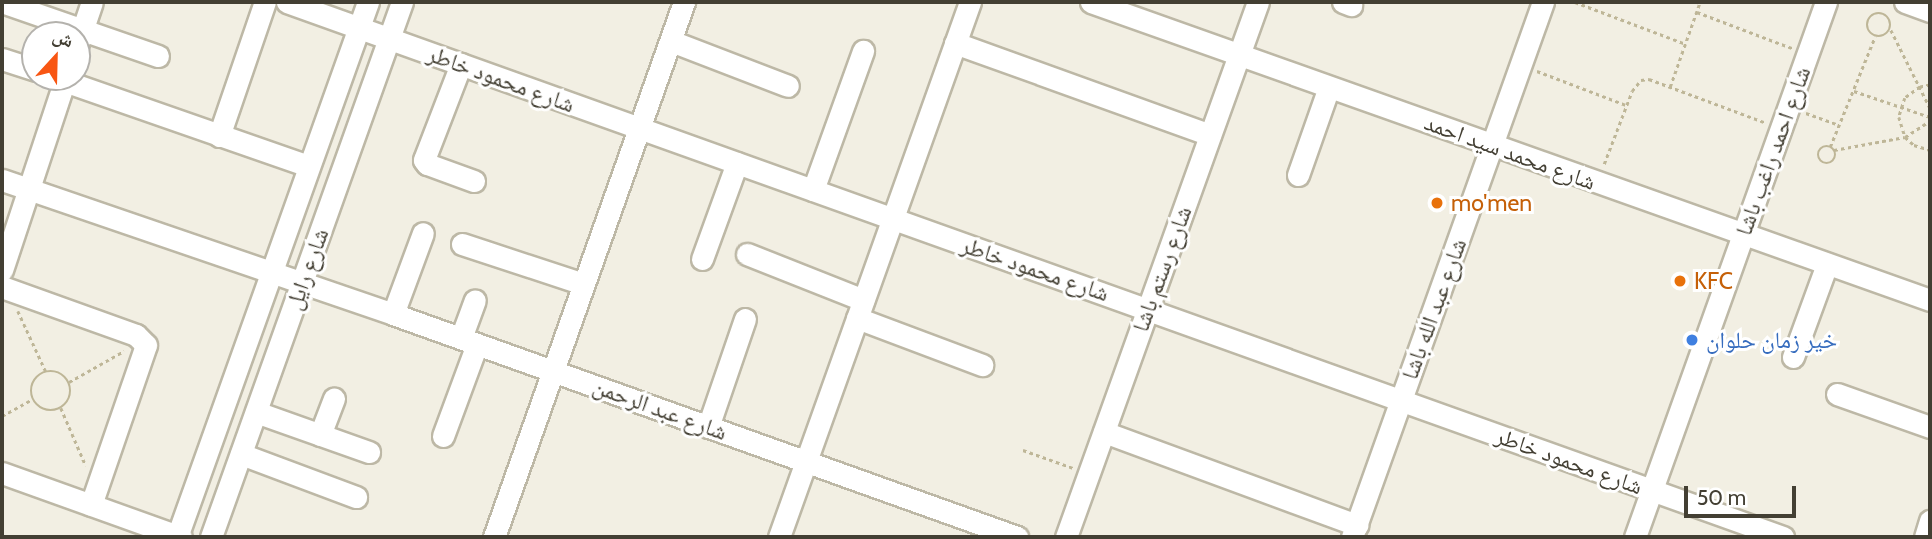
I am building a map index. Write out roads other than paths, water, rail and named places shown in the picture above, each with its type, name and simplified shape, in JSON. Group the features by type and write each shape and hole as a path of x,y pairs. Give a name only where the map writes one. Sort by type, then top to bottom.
{"street":[{"path":"2,2 43,21"},
{"path":"86,21 92,2"},
{"path":"219,136 265,2"},
{"name":"شارع محمود خاطر","path":"287,2 1783,537"},
{"name":"شارع رايل","path":"179,537 368,2"},
{"name":"شارع رايل","path":"211,537 402,2"},
{"path":"494,537 684,2"},
{"path":"779,537 970,2"},
{"name":"شارع محمد سيد احمد","path":"1091,2 1930,300"},
{"name":"شارع رستم باشا","path":"1066,537 1258,2"},
{"name":"شارع عبد الله باشا","path":"1354,531 1543,2"},
{"name":"شارع احمد راغب باشا","path":"1635,537 1826,2"},
{"path":"1905,2 1930,11"},
{"path":"91,41 158,56"},
{"path":"671,41 788,86"},
{"path":"956,43 1210,135"},
{"path":"813,190 863,51"},
{"path":"2,59 21,66"},
{"path":"461,64 424,160 427,164 474,181"},
{"path":"1298,175 1329,87"},
{"path":"91,89 309,166"},
{"path":"57,91 4,282 136,335 144,341 145,353 94,498"},
{"path":"702,259 737,163"},
{"path":"2,180 268,283 294,304"},
{"path":"393,314 423,233"},
{"path":"462,244 584,284"},
{"path":"747,254 982,365"},
{"path":"1793,357 1828,264"},
{"name":"شارع عبد الرحمن","path":"268,283 302,283 1017,537"},
{"path":"443,436 469,341 474,300"},
{"path":"708,427 745,319"},
{"path":"1837,394 1930,427"},
{"path":"320,435 334,399"},
{"path":"256,412 369,452"},
{"path":"1104,432 1354,531"},
{"path":"241,454 356,498"},
{"path":"2,473 94,498 179,537"},
{"path":"1924,537 1930,521"}],"place":[{"name":"mo'men","path":"1437,203"},
{"name":"KFC","path":"1680,281"},
{"name":"خير زمان حلوان","path":"1692,340"}]}
